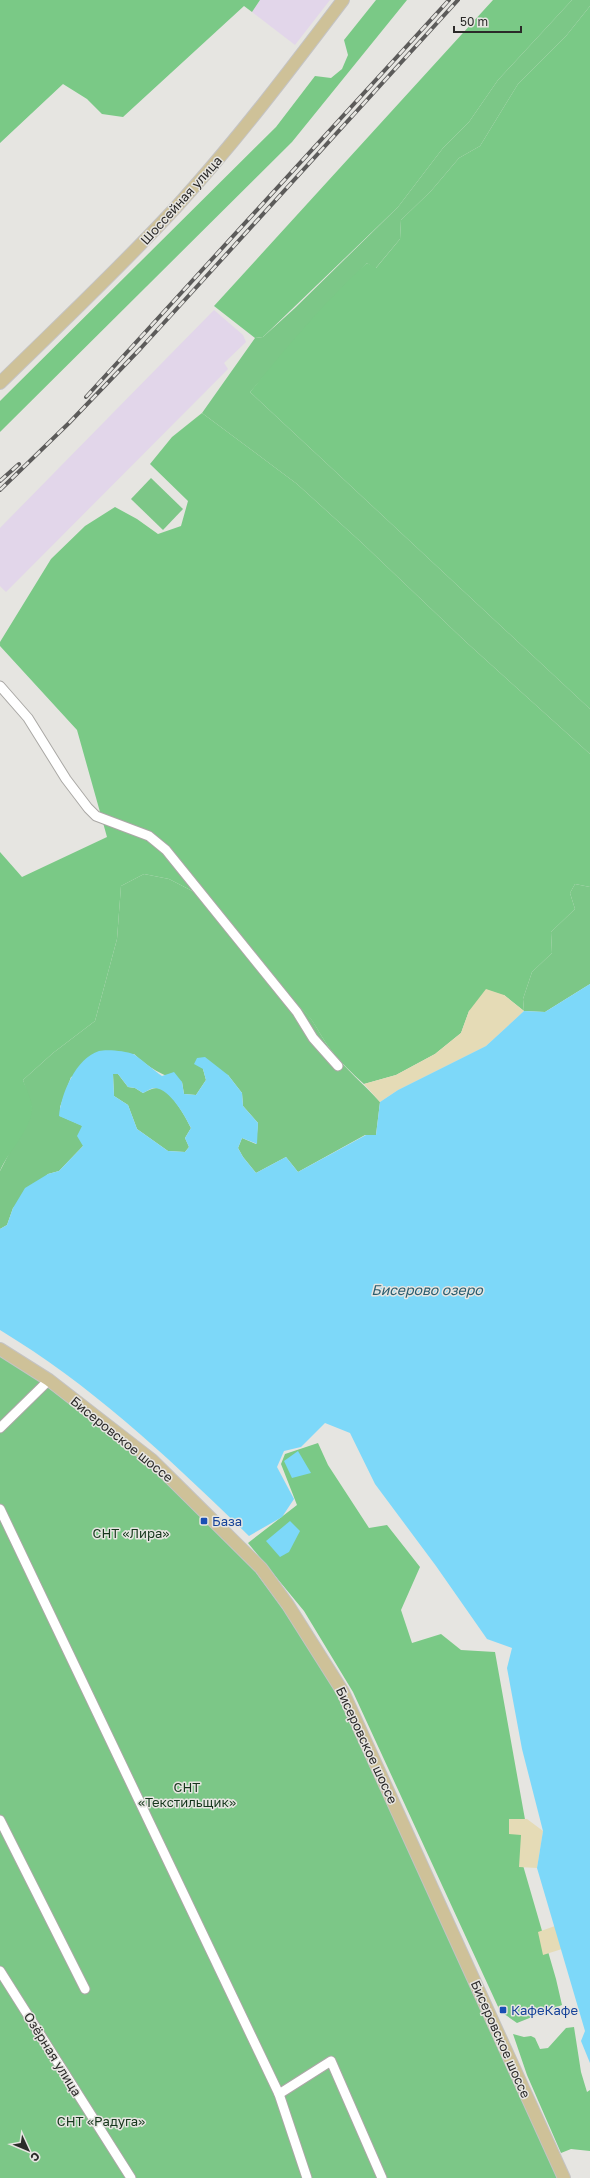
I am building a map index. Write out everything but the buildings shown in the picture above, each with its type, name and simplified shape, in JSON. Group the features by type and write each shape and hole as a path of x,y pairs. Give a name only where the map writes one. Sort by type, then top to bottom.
{"main road":[{"name":"Шоссейная улица","path":"0,383 146,239 178,204 242,131 343,0"},
{"name":"Бисеровское шоссе","path":"0,1349 49,1380 152,1460 224,1529 261,1568 292,1612 344,1692 564,2178"}],"street":[{"path":"0,686 28,718 79,798 96,816 149,836 166,850 297,1012 314,1038 338,1066"},
{"path":"0,1428 49,1380"},
{"path":"0,1510 279,2094 307,2178"},
{"path":"0,1820 85,1990"},
{"name":"Озёрная улица","path":"0,1971 132,2178"},
{"path":"279,2094 331,2061 382,2178"}],"shaded area":[{"path":"260,0 330,0 295,45 252,12"},
{"path":"214,310 243,335 246,342 224,363 228,369 6,592 0,586 0,528"}],"green space":[{"path":"0,0 260,0 252,12 244,6 123,117 102,114 87,99 63,84 0,143"},
{"path":"376,0 407,0 292,142 0,432 0,401 276,127 315,76 331,78 342,69 348,55 344,40"},
{"path":"493,0 572,0 498,80 469,122 443,148 398,207 263,337 255,338 214,306"},
{"path":"572,0 590,0 590,6 566,36 518,84 480,146 459,158 431,191 401,220 400,239 375,269 367,263 250,392 590,709 590,754 466,642 361,542 297,484 202,413 255,338 263,337 295,308 398,207 443,148 469,122 498,80"},
{"path":"590,6 590,709 250,392 306,325 351,278 367,263 376,268 400,239 401,220 431,191 459,158 480,146 518,84 566,36"},
{"path":"202,413 297,484 361,542 466,642 590,754 590,887 575,884 570,893 575,909 551,932 552,953 532,972 523,999 524,1011 504,995 469,1011 461,1033 435,1054 396,1075 364,1084 335,1055 314,1023 304,1011 291,1000 202,896 169,879 144,874 121,886 117,939 95,1021 53,1053 23,1080 31,1103 32,1110 30,1118 23,1134 0,1171 0,852 22,877 107,837 77,730 0,646 0,642 51,559 85,526 115,507 137,519 158,534 181,526 188,501 150,464 172,437"},
{"path":"151,478 183,509 163,530 131,499"},
{"path":"144,874 169,879 202,896 291,1000 304,1011 314,1023 336,1057 380,1102 376,1135 365,1135 298,1172 286,1157 256,1173 243,1157 238,1148 242,1138 256,1144 258,1123 243,1106 242,1093 228,1075 203,1069 206,1080 196,1095 184,1094 182,1082 156,1071 134,1054 71,1077 60,1107 60,1116 83,1126 83,1146 59,1171 48,1174 13,1208 7,1225 0,1229 0,1171 32,1109 23,1080 53,1053 95,1021 117,939 121,886"},
{"path":"575,884 590,887 590,984 545,1012 524,1011 523,999 532,972 552,953 551,932 575,909 570,893"},
{"path":"113,1074 118,1074 128,1087 135,1088 143,1093 159,1088 171,1096 191,1128 185,1138 189,1147 185,1152 168,1151 137,1129 128,1105 114,1096"},
{"name":"СНТ «Текстильщик»","path":"0,1356 45,1385 148,1464 252,1567 283,1609 338,1695 558,2178 0,2178"},
{"path":"318,1443 328,1465 369,1528 387,1525 420,1567 401,1610 412,1643 441,1634 461,1650 495,1652 526,1825 520,1855 556,1979 562,2005 517,2023 500,2011 353,1692 304,1611 248,1543 297,1505 281,1464 285,1454"},
{"path":"574,2027 581,2072 587,2092 590,2090 590,2151 571,2149 561,2153 527,2075 513,2034 524,2037 531,2036 535,2038 540,2049 548,2048 566,2028"}],"sand":[{"path":"486,989 504,995 524,1011 486,1046 398,1090 380,1102 364,1084 396,1075 435,1054 461,1033 469,1011"},
{"path":"509,1819 527,1819 543,1831 537,1868 519,1867 521,1835 509,1834"},
{"path":"555,1926 562,1949 543,1955 538,1932"}],"water":[{"name":"Бисерово озеро","path":"590,984 590,2063 581,2041 585,2031 537,1868 543,1831 522,1749 507,1668 512,1648 487,1639 436,1566 375,1484 350,1433 325,1423 301,1447 284,1451 277,1467 294,1499 282,1517 249,1536 190,1479 99,1400 67,1375 0,1330 0,1229 7,1225 13,1208 25,1188 48,1174 59,1171 83,1146 77,1136 82,1126 59,1116 60,1107 66,1088 71,1078 83,1061 91,1055 99,1051 107,1050 133,1054 162,1076 174,1072 182,1082 184,1094 196,1095 206,1080 203,1069 194,1064 197,1058 205,1057 228,1075 242,1093 243,1106 258,1123 257,1144 242,1138 238,1148 243,1157 256,1173 286,1157 298,1172 366,1135 376,1135 380,1102 398,1090 486,1046 524,1011 545,1012","holes":["113,1074 118,1074 128,1087 135,1088 143,1093 155,1088 166,1093 171,1098 181,1110 191,1128 185,1138 189,1147 185,1152 168,1151 137,1129 128,1105 114,1096"]},
{"path":"298,1451 311,1473 292,1478 284,1461"},
{"path":"290,1521 300,1531 289,1552 280,1557 266,1541"}],"railway":[{"path":"86,397 449,0"},
{"path":"0,490 69,423 141,348 458,0"},
{"path":"0,481 19,464"}],"place":[{"name":"База","path":"204,1521"},
{"name":"КафеКафе","path":"503,2010"}],"park label":[{"name":"СНТ «Лира»","path":"131,1533"},
{"name":"СНТ «Радуга»","path":"101,2121"}]}
